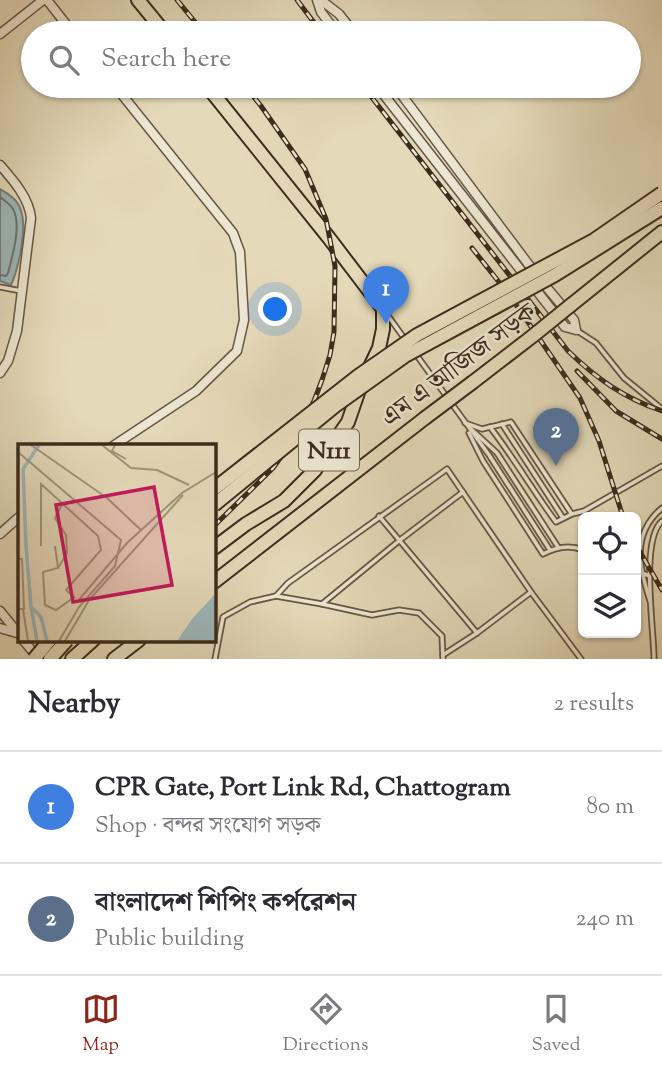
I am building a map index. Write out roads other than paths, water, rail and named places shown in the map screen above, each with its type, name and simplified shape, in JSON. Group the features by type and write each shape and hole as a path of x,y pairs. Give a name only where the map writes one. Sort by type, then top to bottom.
{"main road":[{"path":"138,0 155,21"},
{"path":"217,98 330,238 383,309"},
{"path":"215,488 358,376 417,335 593,240 662,193"},
{"path":"215,504 335,406 405,356 555,275 662,208"},
{"name":"এম এ আজিজ সড়ক","path":"215,581 534,335 662,232"},
{"name":"N111","path":"215,547 284,501 315,470 348,422 359,390 379,348 383,309"},
{"path":"37,659 49,642"},
{"path":"50,659 65,642"},
{"path":"72,659 91,642"},
{"path":"114,659 136,642"}],"street":[{"path":"0,34 45,0 63,21"},
{"path":"319,0 321,12 328,21"},
{"path":"319,0 345,21"},
{"path":"116,444 196,391 237,351 244,320 240,252 233,233 125,98"},
{"path":"386,98 565,327 576,330 574,320 538,277 404,98"},
{"path":"0,165 30,208 30,232 17,290 16,331 8,361 0,373"},
{"path":"0,534 18,518"},
{"path":"0,611 18,634"},
{"path":"0,628 18,635"},
{"path":"24,642 37,659"}],"lane":[{"path":"0,288 17,290"},
{"path":"383,309 489,455 550,550"},
{"path":"576,330 596,343 624,378 662,409"},
{"path":"463,422 482,429 511,422 572,514"},
{"path":"463,422 498,453 558,547"},
{"path":"463,422 483,461 543,554 558,547 574,545 578,547"},
{"path":"502,424 563,518"},
{"path":"490,427 556,522 584,511 662,466"},
{"path":"276,596 288,583 447,468 531,592 581,659"},
{"path":"322,604 463,492"},
{"path":"641,542 646,525 662,508"},
{"path":"379,516 477,633"},
{"path":"654,659 650,576 653,538 657,525 662,521"},
{"path":"641,573 650,576"},
{"path":"639,575 651,606"},
{"path":"443,657 531,592"},
{"path":"215,659 223,617 250,602 276,596 372,615 399,610 419,613 442,636 443,657"}],"water":[{"path":"0,189 17,202 22,216 22,246 11,285 0,281"}],"railway":[{"path":"177,0 194,21"},
{"path":"297,0 313,21"},
{"path":"215,525 273,468 289,446 314,401 330,355 334,332 335,266 326,219 305,169 255,98"},
{"path":"372,98 568,351 612,387 662,411"},
{"path":"472,248 510,296 580,398 599,441 621,512"},
{"path":"577,371 616,411 662,439"},
{"path":"641,554 662,590"},
{"path":"45,659 66,642"}],"place":[{"name":"CPR Gate, Port Link Rd, Chattogram","path":"386,324"},
{"name":"বাংলাদেশ শিপিং কর্পরেশন","path":"556,466"}]}
